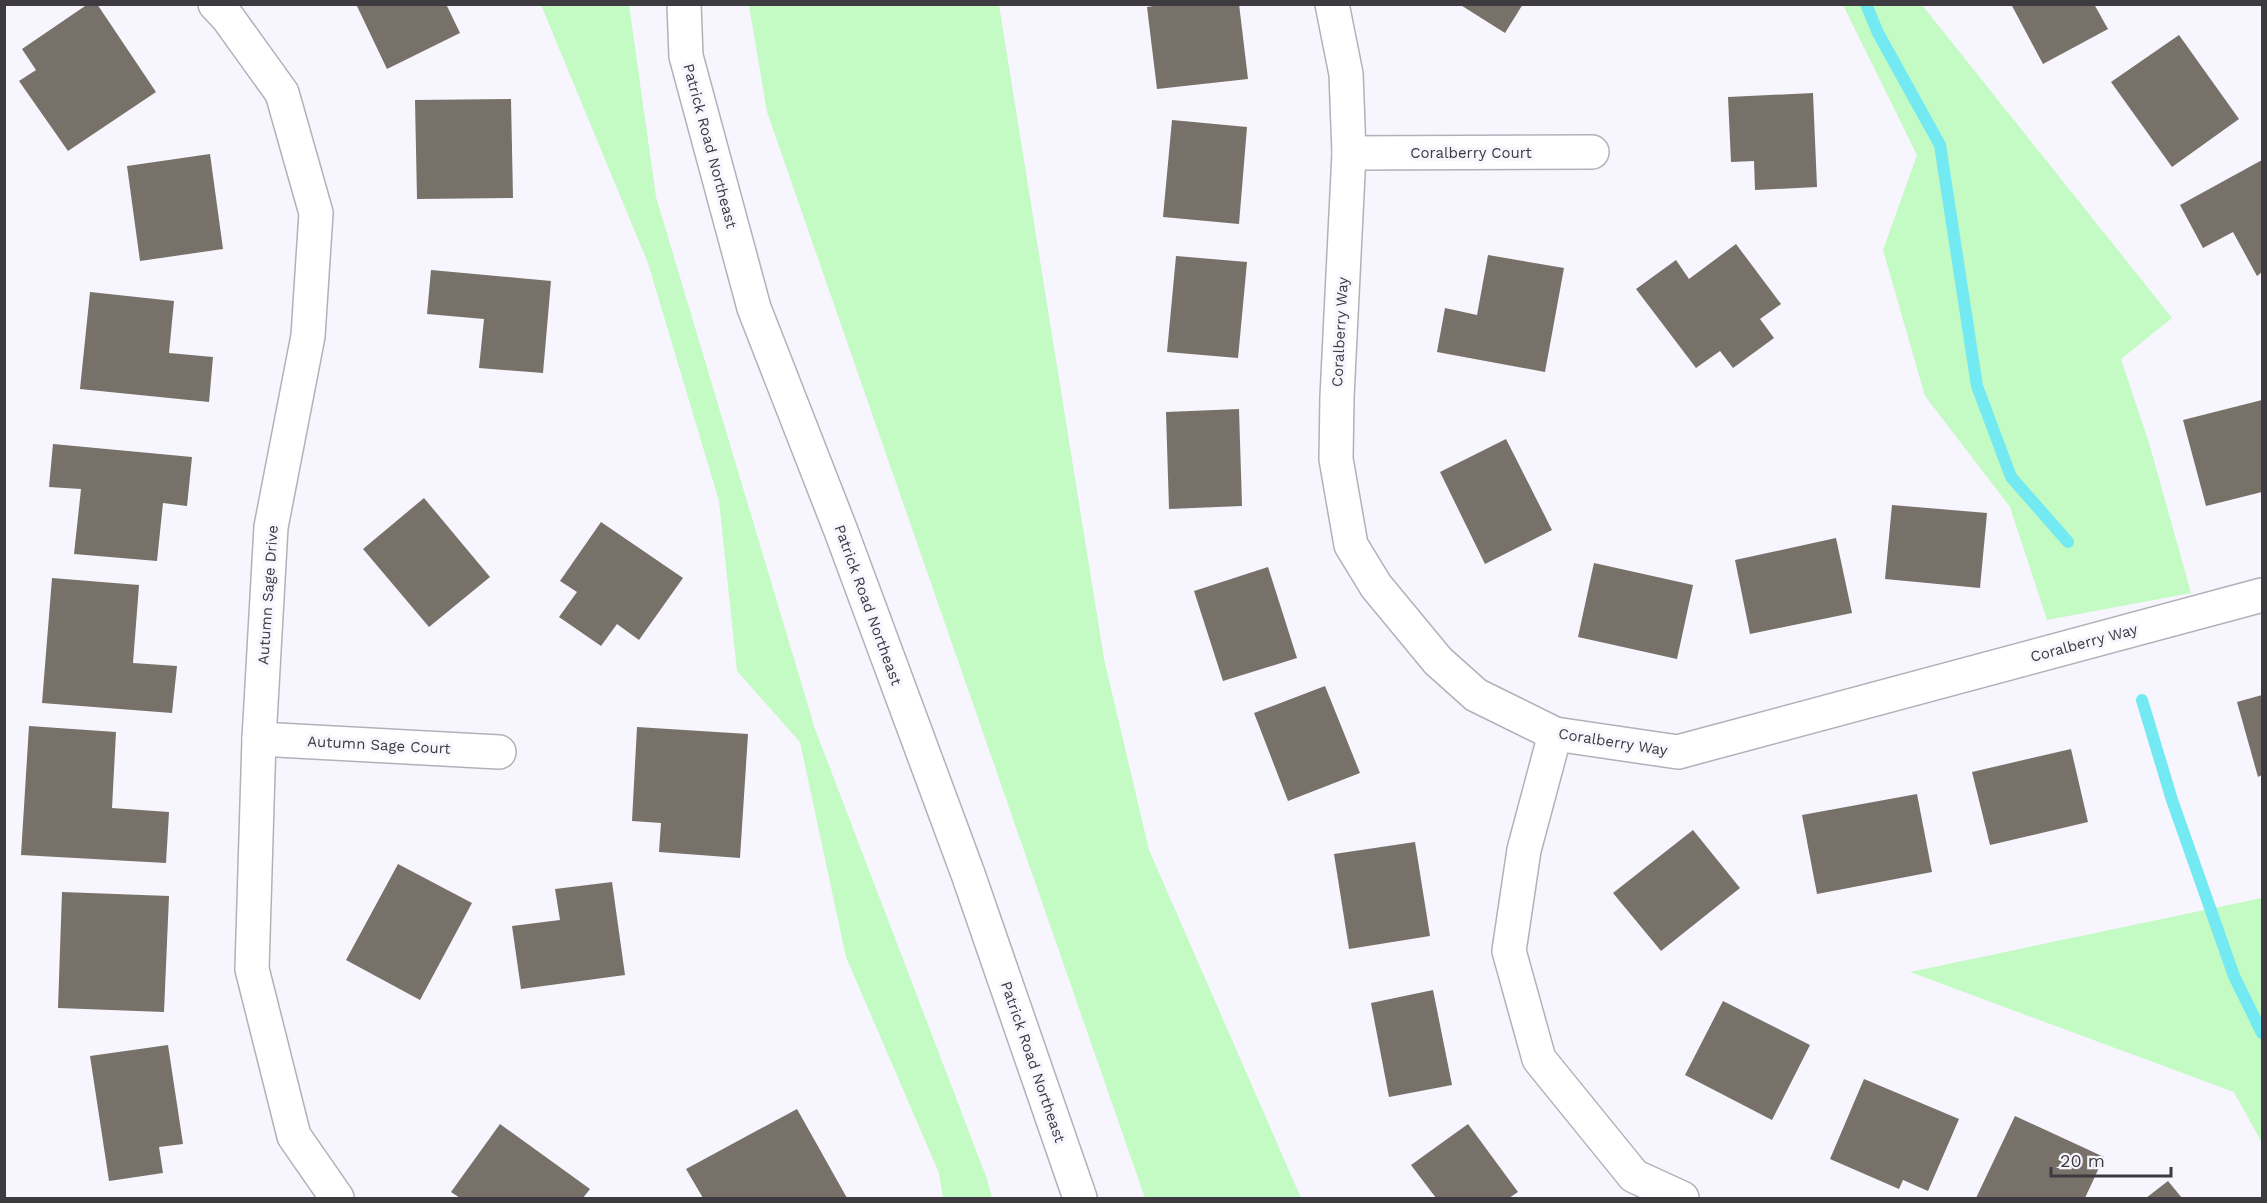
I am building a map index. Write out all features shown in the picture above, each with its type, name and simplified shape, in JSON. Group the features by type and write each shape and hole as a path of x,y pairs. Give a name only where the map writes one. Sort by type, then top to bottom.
{"street":[{"name":"Autumn Sage Drive","path":"215,4 228,18 282,93 316,213 308,336 271,527 260,739 252,969 294,1136 337,1198"},
{"name":"Patrick Road Northeast","path":"684,4 686,56 754,308 841,531 968,874 1080,1198"},
{"name":"Coralberry Way","path":"1332,4 1346,74 1349,153 1336,397 1336,459 1351,545 1376,586 1438,662 1476,695 1555,734 1678,752 2262,594"},
{"name":"Coralberry Court","path":"1349,153 1592,152"},
{"path":"1555,734 1524,850 1509,951 1512,962 1539,1059 1634,1176 1682,1198"},
{"name":"Autumn Sage Court","path":"260,739 499,752"}],"green space":[{"path":"541,5 629,5 656,197 815,729 987,1179 992,1198 943,1198 939,1173 846,957 800,742 737,671 719,501 648,263"},
{"path":"749,5 999,5 1104,659 1149,850 1301,1198 1145,1198 767,112"},
{"path":"1843,5 1922,5 2172,318 2121,359 2149,443 2191,593 2047,620 2010,507 1925,396 1883,250 1917,155"},
{"path":"2262,898 2262,1143 2234,1092 1910,972"}],"building":[{"path":"88,4 97,4 156,92 68,151 19,81 36,70 22,49"},
{"path":"356,4 446,4 460,33 387,69"},
{"path":"1166,4 1239,4 1248,79 1157,89 1147,7"},
{"path":"1459,4 1523,4 1505,33"},
{"path":"2011,4 2094,4 2108,29 2043,64"},
{"path":"2179,35 2239,119 2172,167 2111,82"},
{"path":"1813,93 1817,187 1755,190 1754,161 1731,162 1728,97"},
{"path":"511,99 513,198 417,199 415,100"},
{"path":"1172,120 1247,127 1239,224 1163,217"},
{"path":"210,154 223,249 140,261 127,166"},
{"path":"2262,160 2262,272 2257,276 2233,232 2203,248 2180,205"},
{"path":"1736,244 1781,304 1760,319 1774,338 1733,368 1720,351 1696,368 1636,289 1676,260 1689,279"},
{"path":"1488,255 1564,268 1545,372 1437,352 1445,308 1477,315"},
{"path":"1176,256 1247,262 1238,358 1167,352"},
{"path":"431,270 551,281 543,373 479,368 484,319 427,314"},
{"path":"90,292 174,301 169,353 213,357 209,402 80,389"},
{"path":"2262,400 2262,492 2206,506 2183,420"},
{"path":"1239,409 1242,506 1169,509 1166,412"},
{"path":"1506,439 1552,530 1485,564 1440,472"},
{"path":"53,444 192,457 187,506 163,503 157,561 74,554 81,489 49,487"},
{"path":"424,498 490,577 429,627 363,549"},
{"path":"1892,505 1987,513 1980,588 1885,579"},
{"path":"601,522 683,578 639,640 617,624 601,646 559,617 577,592 560,581"},
{"path":"1836,538 1852,613 1750,634 1735,560"},
{"path":"1594,563 1693,585 1677,659 1578,637"},
{"path":"1268,567 1297,658 1223,681 1194,591"},
{"path":"52,578 139,585 133,663 177,666 172,713 42,703"},
{"path":"1325,686 1360,773 1288,801 1254,713"},
{"path":"2262,695 2262,775 2258,777 2237,702"},
{"path":"29,726 116,732 112,808 169,812 166,863 21,855"},
{"path":"637,727 748,734 740,858 659,852 661,823 632,821"},
{"path":"2071,749 2088,822 1990,845 1972,772"},
{"path":"1917,794 1932,872 1817,894 1802,815"},
{"path":"1693,830 1740,888 1661,951 1613,893"},
{"path":"1415,842 1430,936 1349,949 1334,854"},
{"path":"398,864 472,903 420,1000 346,960"},
{"path":"612,882 625,975 521,989 512,926 560,920 555,889"},
{"path":"62,892 169,896 164,1012 58,1008"},
{"path":"1433,990 1452,1085 1389,1097 1371,1003"},
{"path":"1723,1001 1810,1045 1772,1120 1685,1075"},
{"path":"168,1045 183,1144 159,1147 163,1173 109,1181 90,1056"},
{"path":"1864,1079 1959,1119 1928,1191 1903,1180 1899,1189 1830,1159"},
{"path":"797,1109 847,1198 703,1198 686,1169"},
{"path":"2015,1116 2104,1157 2085,1198 1976,1198"},
{"path":"500,1124 590,1189 583,1198 460,1198 451,1192"},
{"path":"1468,1124 1518,1192 1509,1198 1436,1198 1411,1165"},
{"path":"2168,1181 2182,1198 2146,1198"}],"waterway":[{"path":"1866,4 1878,33 1940,145 1977,386 2011,477 2068,542"},
{"path":"2142,700 2172,800 2234,976 2262,1033"}]}
